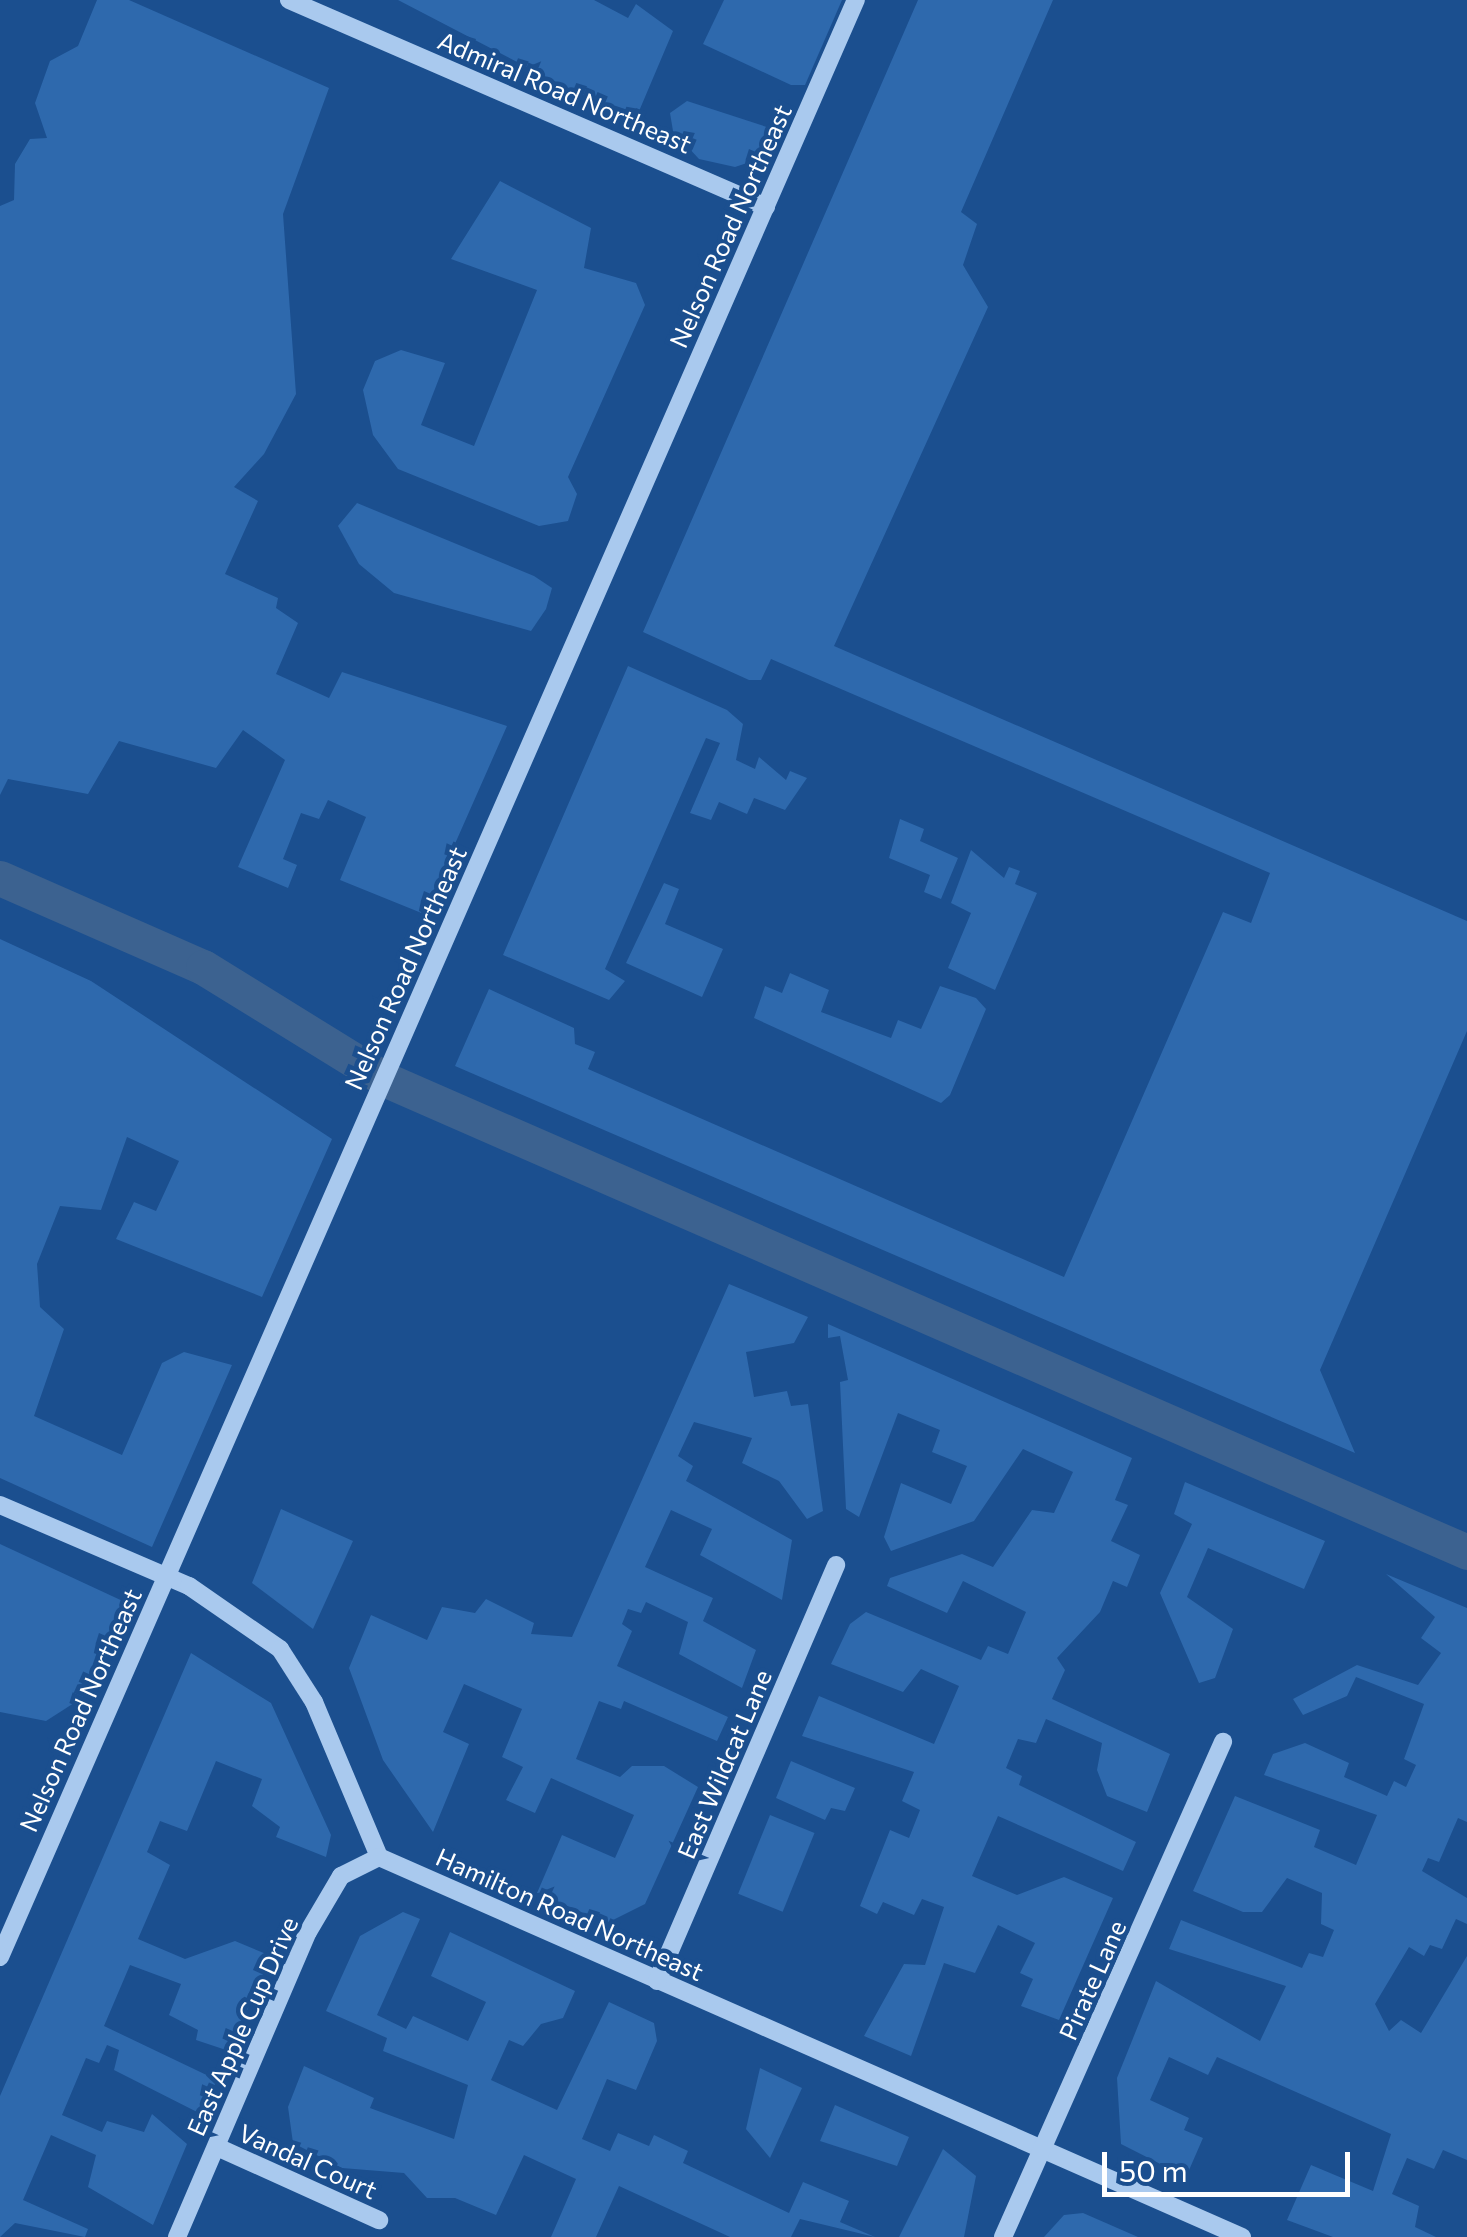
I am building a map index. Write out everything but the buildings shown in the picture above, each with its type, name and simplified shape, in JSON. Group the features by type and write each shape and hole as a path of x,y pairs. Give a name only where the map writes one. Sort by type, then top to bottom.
{"street":[{"name":"Admiral Road Northeast","path":"289,0 766,207"},
{"name":"Nelson Road Northeast","path":"0,1957 856,0"},
{"path":"0,1506 166,1576 236,1612 280,1649 314,1702 379,1857"},
{"name":"East Wildcat Lane","path":"658,1982 836,1565"},
{"name":"Pirate Lane","path":"1003,2237 1224,1742"},
{"name":"Hamilton Road Northeast","path":"379,1857 658,1982 1046,2146 1242,2237"},
{"name":"East Apple Cup Drive","path":"177,2237 308,1932 341,1876 379,1857"},
{"name":"Vandal Court","path":"217,2147 378,2220"}],"shaded area":[{"path":"97,0 129,0 329,88 283,214 296,394 264,454 234,487 258,501 225,574 278,598 276,608 298,623 276,674 329,698 342,672 507,726 424,914 340,880 366,817 328,800 319,819 301,813 283,859 297,865 288,888 238,867 285,760 243,730 216,768 119,741 88,794 8,779 0,795 0,206 14,200 15,164 30,139 47,138 35,103 50,61 78,46"},
{"path":"398,0 594,0 628,18 636,4 673,31 634,123"},
{"path":"724,0 842,0 805,85 791,85 703,44"},
{"path":"918,0 1053,0 961,212 977,224 963,265 988,307 834,646 1467,921 1467,1031 1320,1370 1355,1453 455,1066 489,989 574,1028 575,1044 595,1052 588,1069 1064,1277 1223,912 1251,923 1270,873 771,659 761,680 749,680 643,632"},
{"path":"687,101 773,129 762,158 735,167 699,159 673,131 670,113"},
{"path":"500,181 591,228 584,268 636,283 645,305 568,477 577,494 568,521 539,526 398,469 373,435 363,390 375,361 401,350 445,363 421,425 474,446 537,290 451,259"},
{"path":"357,503 534,576 552,588 546,609 531,631 394,593 359,564 338,526"},
{"path":"628,666 727,710 743,724 736,760 755,769 759,757 786,780 790,771 807,778 785,810 754,798 747,814 719,802 711,820 690,813 720,743 706,738 605,969 625,981 609,1000 503,955"},
{"path":"900,819 924,829 920,841 958,858 941,899 924,892 930,875 889,858"},
{"path":"971,850 1004,878 1009,867 1020,871 1015,884 1037,893 995,990 948,968 971,913 951,903"},
{"path":"664,883 679,889 665,924 723,949 702,997 626,963"},
{"path":"0,939 91,981 332,1139 262,1297 116,1239 134,1202 156,1211 179,1161 127,1137 101,1210 60,1206 37,1264 40,1307 64,1329 34,1416 122,1455 162,1363 184,1352 232,1365 152,1547 0,1478"},
{"path":"790,973 829,990 821,1012 891,1038 898,1020 921,1029 940,986 976,998 986,1009 950,1095 941,1103 754,1018 765,986 782,993"},
{"path":"729,1284 808,1317 794,1343 746,1352 754,1397 787,1391 791,1406 808,1404 823,1511 807,1519 779,1481 742,1463 752,1438 694,1422 678,1456 693,1466 686,1481 792,1540 782,1600 700,1555 712,1529 671,1510 645,1567 713,1598 703,1621 756,1650 742,1688 679,1654 688,1622 646,1602 641,1613 628,1609 622,1624 632,1631 617,1666 728,1717 717,1741 624,1701 621,1709 599,1701 576,1759 620,1777 632,1766 664,1766 698,1787 645,1904 607,1923 537,1893 562,1835 615,1858 634,1815 551,1778 535,1813 506,1800 523,1767 502,1757 522,1709 464,1684 443,1732 469,1744 433,1832 383,1760 349,1668 371,1615 427,1640 442,1607 475,1613 486,1599 534,1623 531,1634 572,1637"},
{"path":"828,1324 1132,1458 1115,1500 1128,1505 1111,1541 1140,1555 1127,1587 1113,1581 1100,1612 1057,1658 1065,1670 1052,1699 1170,1754 1147,1812 1107,1796 1097,1770 1102,1743 1046,1719 1036,1743 1018,1739 1006,1768 1022,1776 1019,1785 1136,1842 1123,1871 998,1816 972,1876 1017,1895 1064,1877 1113,1898 1059,2020 1021,2006 1033,1979 1020,1973 1035,1943 998,1925 975,1973 944,1963 911,2056 864,2036 904,1964 925,1965 944,1907 922,1899 914,1915 883,1902 877,1914 860,1906 890,1830 909,1838 920,1810 902,1801 914,1772 802,1736 819,1696 934,1744 959,1686 921,1669 903,1692 831,1664 850,1624 866,1612 981,1660 988,1646 1008,1654 1026,1612 963,1581 947,1613 887,1586 890,1578 962,1554 993,1567 1032,1510 1054,1513 1073,1472 1023,1449 974,1521 891,1551 884,1537 901,1483 951,1504 967,1466 932,1452 940,1430 898,1413 859,1517 846,1509 840,1382 848,1380 840,1336 828,1338"},
{"path":"1185,1482 1325,1541 1304,1589 1208,1548 1187,1597 1233,1629 1215,1678 1199,1683 1160,1593 1192,1524 1174,1514"},
{"path":"281,1509 353,1541 313,1629 252,1583"},
{"path":"0,1544 127,1603 85,1696 46,1721 0,1712"},
{"path":"1386,1574 1467,1608 1467,1822 1458,1818 1439,1862 1428,1858 1422,1871 1467,1898 1467,1924 1456,1919 1442,1949 1430,1945 1424,1956 1409,1947 1375,2004 1389,2031 1401,2020 1421,2033 1467,1956 1467,2160 1443,2150 1434,2169 1407,2158 1392,2194 1419,2206 1415,2227 1436,2237 1333,2237 1287,2220 1311,2165 1373,2191 1391,2134 1217,2057 1208,2075 1169,2057 1150,2100 1189,2118 1184,2130 1203,2138 1186,2177 1121,2144 1117,2078 1156,1981 1260,2041 1286,1986 1169,1949 1181,1920 1302,1968 1309,1953 1323,1957 1334,1930 1321,1924 1322,1893 1287,1878 1262,1912 1243,1912 1193,1891 1235,1796 1320,1830 1314,1847 1356,1865 1377,1815 1264,1775 1273,1754 1305,1743 1349,1763 1344,1777 1387,1796 1394,1781 1406,1787 1416,1765 1404,1759 1424,1704 1356,1677 1347,1696 1303,1715 1293,1699 1357,1665 1418,1685 1441,1653 1421,1638 1435,1617"},
{"path":"191,1653 271,1703 331,1835 326,1857 276,1837 280,1827 252,1806 262,1779 216,1761 187,1831 160,1821 147,1852 170,1865 138,1939 185,1959 235,1941 271,1956 229,2051 196,2040 198,2030 169,2015 181,1984 130,1965 104,2026 217,2080 201,2114 114,2070 119,2050 107,2045 99,2063 86,2058 62,2115 102,2132 107,2121 144,2132 152,2114 187,2144 153,2225 88,2187 96,2155 51,2135 23,2200 88,2229 85,2237 15,2223 0,2237 0,2096"},
{"path":"791,1761 855,1788 845,1811 831,1808 825,1820 776,1798"},
{"path":"770,1815 815,1833 783,1912 738,1894"},
{"path":"403,1912 420,1919 377,2015 406,2029 413,2016 468,2041 486,2002 431,1976 450,1932 575,1991 563,2018 541,2024 523,2046 509,2040 491,2080 557,2110 609,2002 654,2023 657,2041 636,2090 607,2079 582,2139 610,2151 618,2133 649,2146 654,2135 688,2151 683,2163 789,2213 803,2182 849,2201 840,2222 875,2237 800,2219 791,2237 730,2237 619,2186 596,2237 551,2237 576,2179 524,2155 496,2215 455,2198 427,2198 404,2173 342,2168 293,2143 288,2107 304,2066 374,2098 370,2108 454,2139 468,2085 383,2051 387,2038 326,2011 360,1936"},
{"path":"760,2068 802,2088 770,2158 746,2129"},
{"path":"835,2105 909,2137 897,2166 820,2141"},
{"path":"943,2149 976,2176 964,2237 899,2237"},
{"path":"1083,2213 1138,2237 1044,2237 1064,2215"}],"waterway":[{"path":"0,878 203,967 384,1079 1467,1552"}]}
